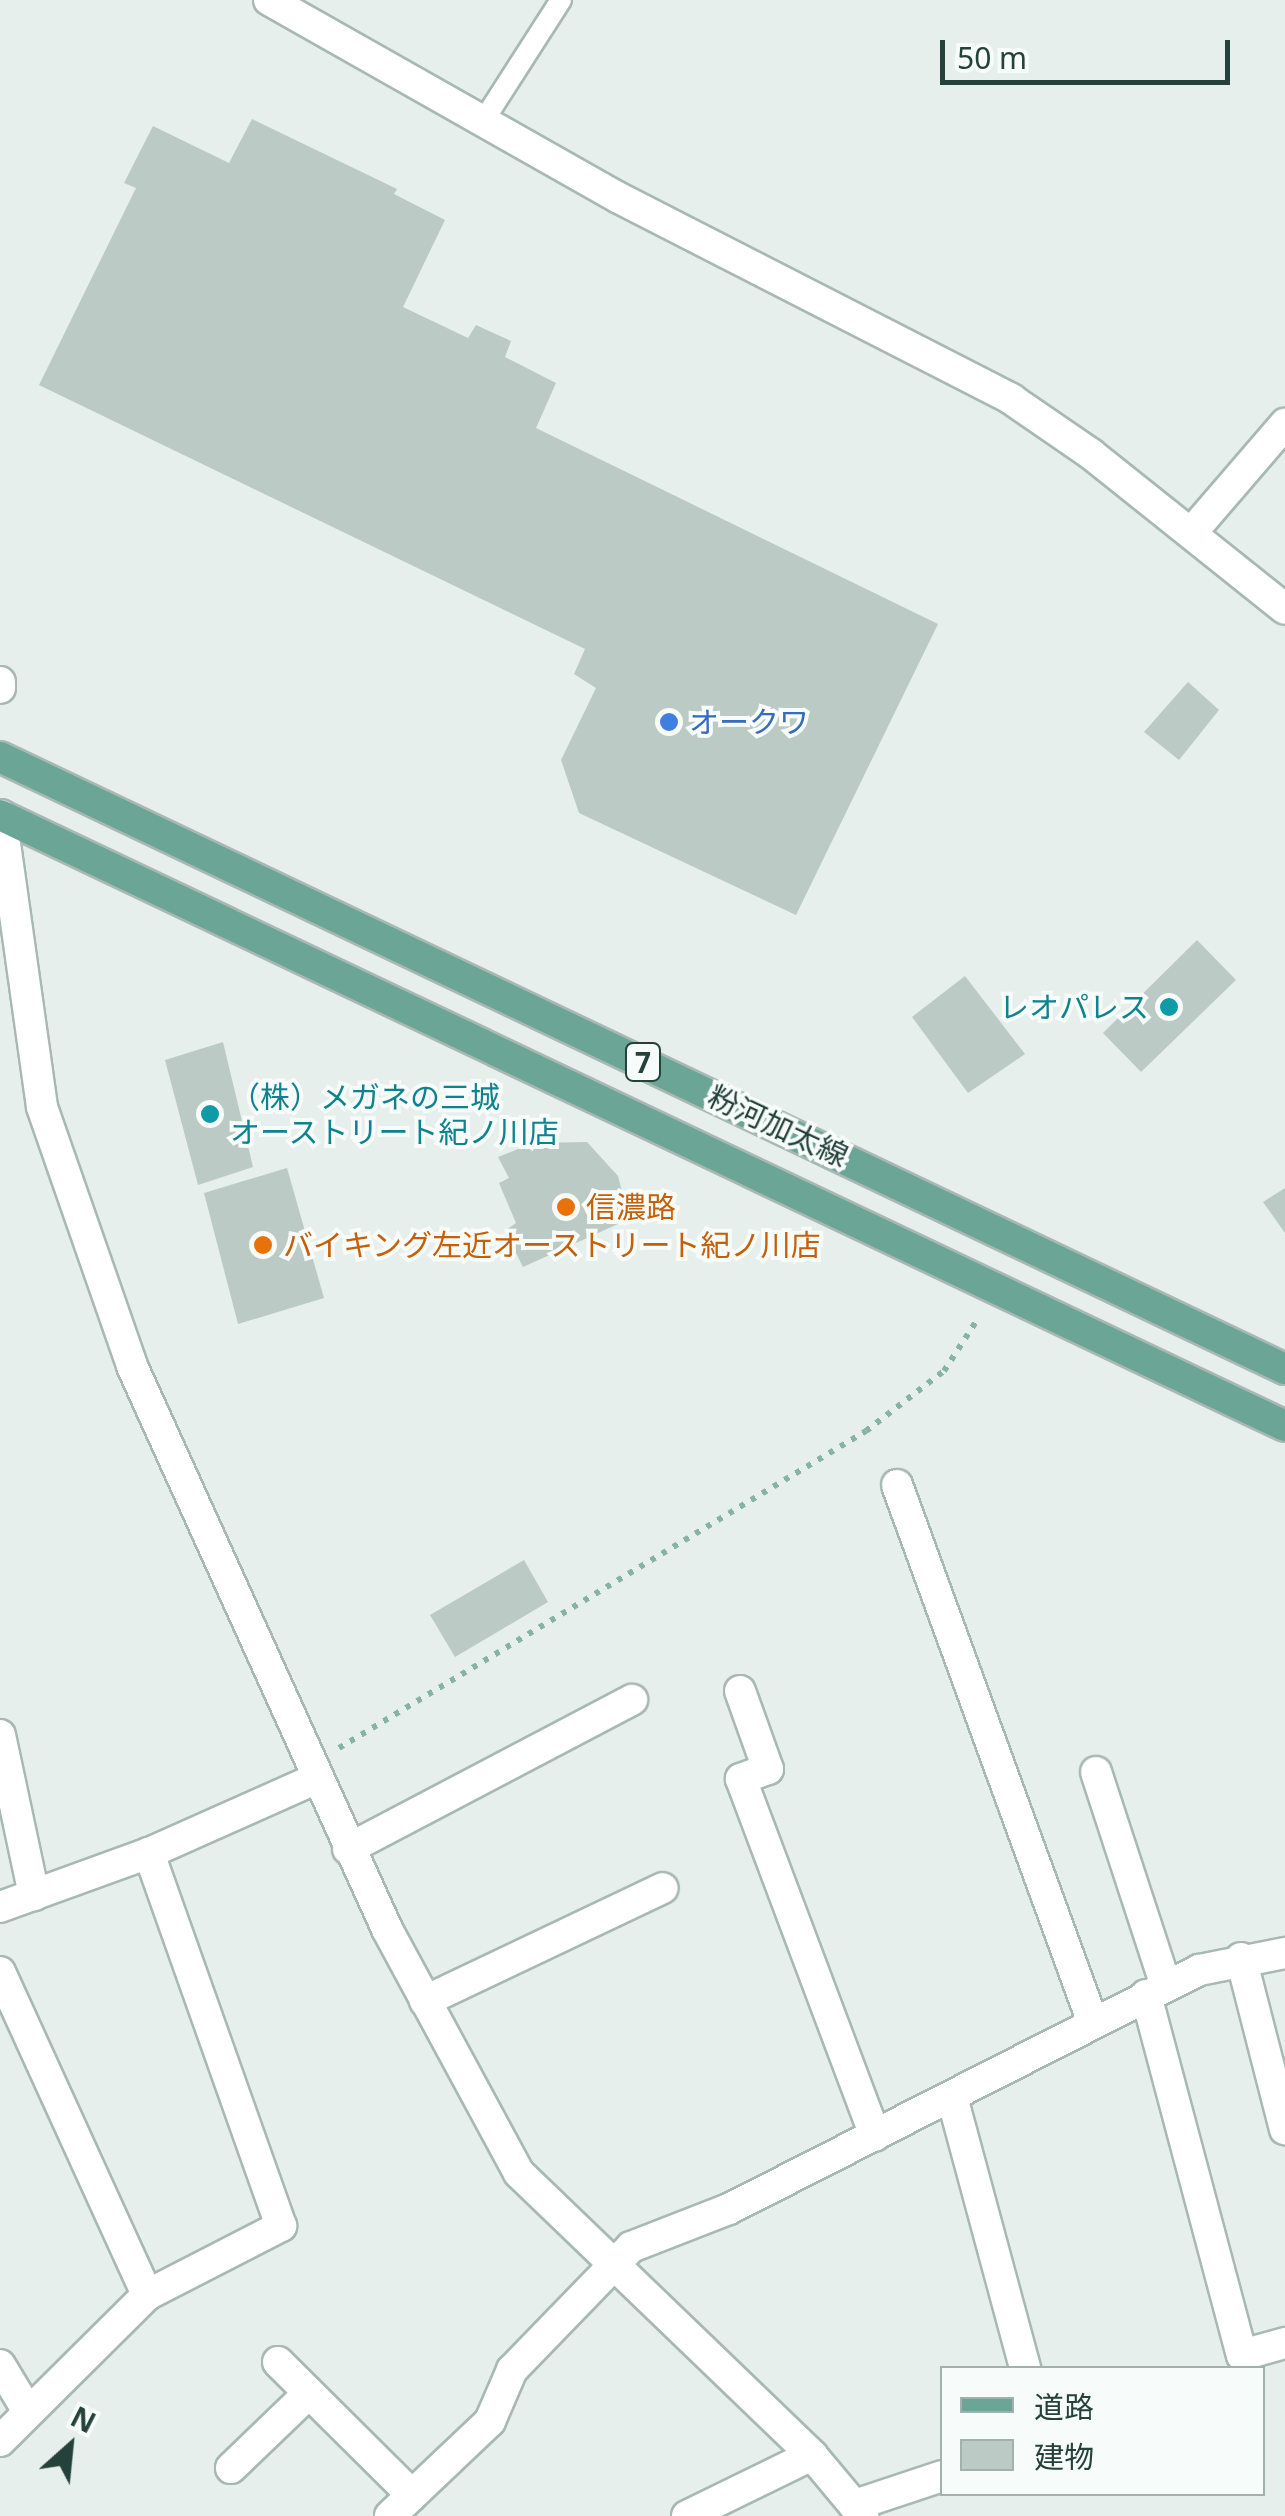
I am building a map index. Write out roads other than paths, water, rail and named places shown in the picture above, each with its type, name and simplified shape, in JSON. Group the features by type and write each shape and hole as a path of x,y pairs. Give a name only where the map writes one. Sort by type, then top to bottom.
{"main road":[{"name":"粉河加太線","path":"0,757 1285,1369"},
{"name":"粉河加太線","path":"0,815 1285,1426"}],"street":[{"path":"273,1 482,124 1011,399 1192,532 1285,609"},
{"path":"1192,532 1285,424"},
{"path":"0,804 42,1106 132,1366 348,1849 518,2173 812,2454 859,2511 940,2477"},
{"path":"897,1485 1093,2023"},
{"path":"740,1691 768,1769 741,1779 875,2136"},
{"path":"348,1849 632,1700"},
{"path":"0,1734 34,1894"},
{"path":"0,1907 149,1853 310,1767"},
{"path":"1096,1772 1156,1990 1242,2354 1285,2343"},
{"path":"0,2442 147,2295 281,2226 149,1853"},
{"path":"425,2002 662,1888"},
{"path":"278,2362 401,2506 490,2421 512,2370 631,2247 730,2209 1156,1990 1242,1958 1285,1953"},
{"path":"1242,1958 1285,2129"},
{"path":"0,1972 147,2295"},
{"path":"952,2097 1024,2366"},
{"path":"0,2365 28,2410"},
{"path":"231,2468 308,2393"},
{"path":"686,2516 812,2454"}],"lane":[{"path":"482,124 561,0"}],"place":[{"name":"オークワ","path":"669,722"},
{"name":"レオパレス","path":"1169,1007"},
{"name":"（株）メガネの三城 オーストリート紀ノ川店","path":"210,1114"},
{"name":"信濃路","path":"566,1207"},
{"name":"バイキング左近オーストリート紀ノ川店","path":"263,1245"}]}
